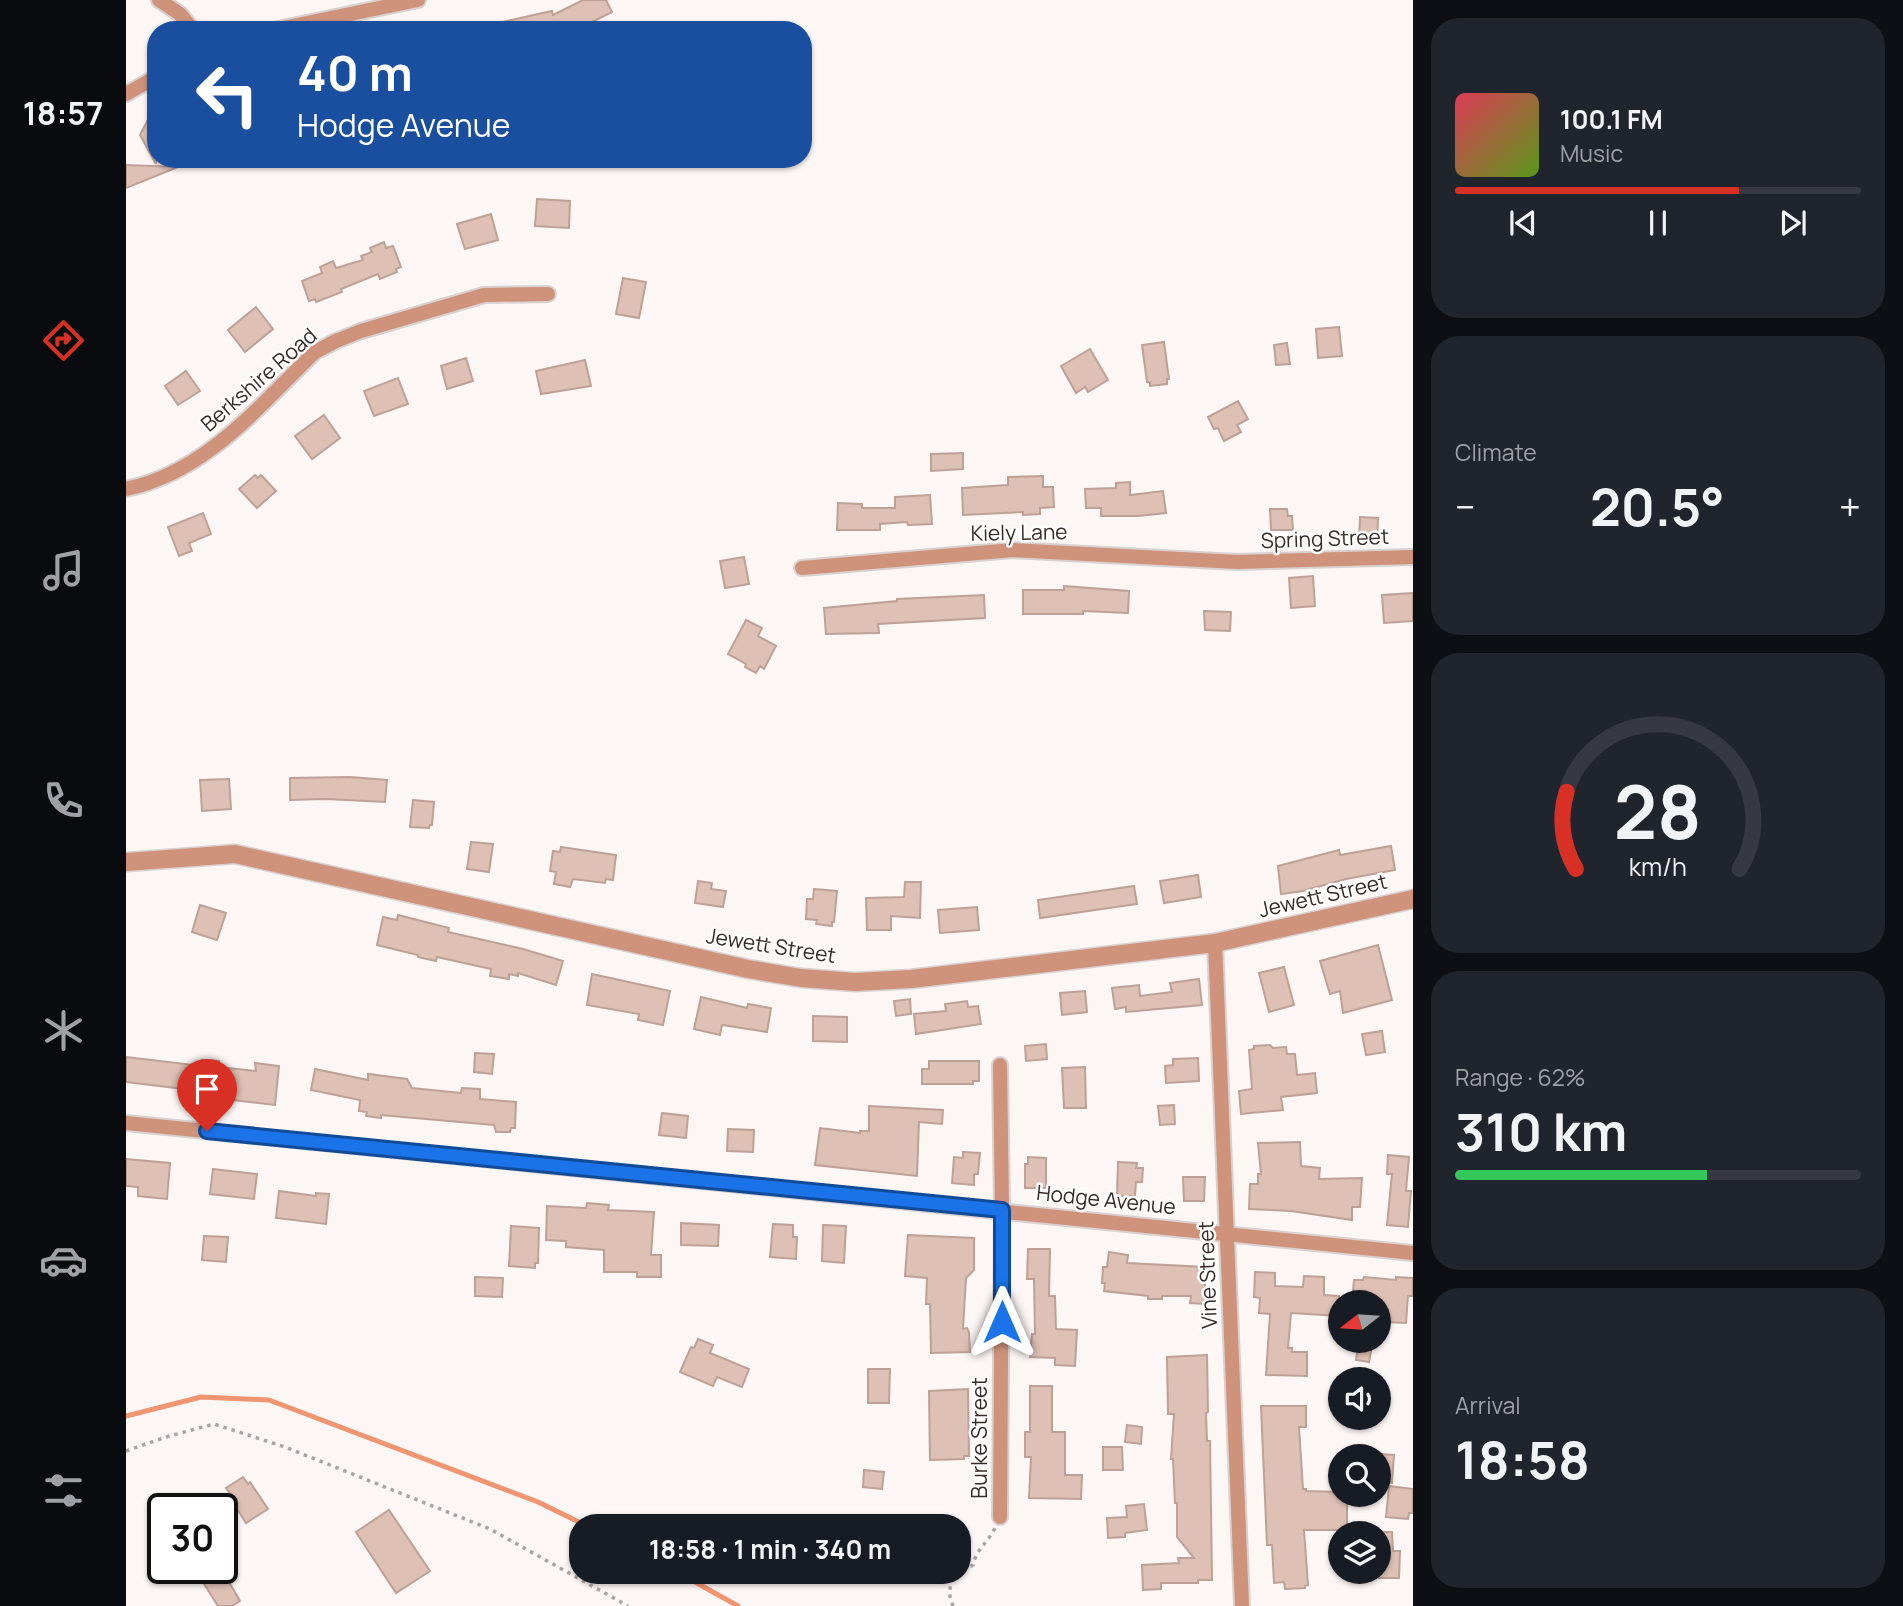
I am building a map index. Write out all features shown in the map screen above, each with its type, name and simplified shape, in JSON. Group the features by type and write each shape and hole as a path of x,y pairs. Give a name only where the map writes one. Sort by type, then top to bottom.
{"street":[{"path":"159,0 180,14 185,21"},
{"path":"316,21 418,0"},
{"path":"126,94 147,81"},
{"name":"Berkshire Road","path":"126,489 165,477 206,454 315,352 335,341 484,295 548,294"},
{"name":"Kiely Lane","path":"802,568 1013,550 1237,562"},
{"name":"Spring Street","path":"1237,562 1413,557"},
{"name":"Jewett Street","path":"126,862 235,854 748,969 801,978 855,982 911,979 1215,943 1413,899"},
{"name":"Vine Street","path":"1215,943 1242,1606"},
{"name":"Burke Street","path":"1000,1065 1000,1517"},
{"name":"Hodge Avenue","path":"126,1123 1413,1253"}],"path":[{"path":"126,1451 214,1424 285,1447 490,1529 628,1606"},
{"path":"953,1606 949,1593 953,1576 973,1565 976,1553 989,1541 1000,1517"}],"building":[{"path":"583,0 606,0 612,12 594,21 507,21 552,11 553,15"},
{"path":"147,121 147,148 140,135"},
{"path":"126,165 176,168 126,188"},
{"path":"537,199 570,201 569,228 535,226"},
{"path":"491,214 498,240 465,249 457,224"},
{"path":"384,242 386,248 393,246 401,267 396,269 397,272 380,279 378,274 341,289 342,292 316,302 315,299 309,301 302,281 322,273 320,267 333,261 336,268 363,260 361,256 372,252 370,248"},
{"path":"623,278 646,282 639,318 616,314"},
{"path":"256,307 273,329 245,352 228,330"},
{"path":"1339,327 1342,356 1318,358 1316,329"},
{"path":"1164,342 1169,379 1167,384 1150,386 1150,382 1147,382 1142,345"},
{"path":"1287,343 1290,364 1276,365 1274,345"},
{"path":"1090,349 1108,380 1088,392 1085,387 1076,393 1061,366"},
{"path":"466,358 473,381 447,389 441,366"},
{"path":"585,360 591,386 541,394 536,371"},
{"path":"186,371 200,391 178,405 165,386"},
{"path":"398,378 408,404 374,416 364,391"},
{"path":"1238,401 1248,419 1237,425 1241,432 1224,441 1218,428 1214,429 1208,417"},
{"path":"324,415 340,438 312,459 295,436"},
{"path":"963,453 963,469 931,471 931,454"},
{"path":"255,475 258,478 261,475 276,491 257,508 239,489"},
{"path":"1043,476 1043,487 1053,487 1054,507 1040,508 1040,514 1023,515 1023,512 963,515 962,488 1008,485 1008,477"},
{"path":"1130,482 1130,495 1163,491 1166,513 1101,516 1101,508 1086,508 1085,489 1116,488 1116,483"},
{"path":"930,495 932,524 908,525 907,522 880,524 880,530 837,530 838,503 862,504 862,508 895,508 895,497"},
{"path":"1270,509 1287,509 1288,516 1292,516 1293,530 1271,530"},
{"path":"203,513 211,534 189,543 192,551 179,556 168,527"},
{"path":"1360,517 1378,518 1377,544 1359,543"},
{"path":"744,557 749,584 725,588 720,561"},
{"path":"1313,576 1315,606 1291,608 1289,578"},
{"path":"1064,586 1129,591 1128,613 1083,611 1083,614 1023,614 1023,590 1064,590"},
{"path":"1413,593 1413,621 1384,623 1382,595"},
{"path":"984,595 985,618 878,624 879,633 826,634 824,608 897,599"},
{"path":"1204,611 1231,612 1230,631 1205,630"},
{"path":"746,620 762,628 758,636 776,646 764,669 760,666 756,673 728,654"},
{"path":"350,777 387,780 385,802 290,800 290,778"},
{"path":"229,779 231,809 202,811 200,780"},
{"path":"413,800 434,802 432,825 429,828 410,827"},
{"path":"471,842 493,844 489,872 467,869"},
{"path":"1391,846 1395,870 1281,894 1278,866 1339,850 1340,855"},
{"path":"561,847 616,855 613,880 606,879 605,883 573,879 570,887 554,884 556,872 550,871 553,851 560,852"},
{"path":"1198,875 1201,897 1164,903 1160,881"},
{"path":"698,881 712,883 711,889 726,891 723,907 695,903"},
{"path":"905,882 921,882 920,918 891,916 891,930 867,930 866,898 904,897"},
{"path":"1134,886 1137,904 1040,918 1038,900"},
{"path":"814,889 837,891 832,926 816,924 817,920 806,919 807,899 813,899"},
{"path":"200,905 226,913 217,940 192,932"},
{"path":"977,907 979,930 940,933 938,910"},
{"path":"398,915 449,928 448,932 563,961 556,985 518,973 518,976 509,974 509,979 490,976 491,969 437,957 436,961 377,945 383,917 397,920"},
{"path":"1378,945 1392,1000 1343,1013 1340,991 1330,994 1320,961"},
{"path":"1284,967 1294,1005 1269,1012 1259,973"},
{"path":"592,974 670,991 663,1025 638,1020 639,1014 587,1005"},
{"path":"1199,979 1202,1005 1126,1012 1126,1007 1115,1009 1112,988 1139,985 1140,996 1172,992 1170,983"},
{"path":"1085,991 1087,1012 1062,1015 1060,993"},
{"path":"701,997 747,1008 748,1004 771,1008 767,1032 722,1025 720,1035 694,1029"},
{"path":"910,999 911,1014 896,1016 894,1001"},
{"path":"967,1001 968,1007 978,1006 981,1024 916,1034 914,1014 946,1011 945,1004"},
{"path":"813,1016 847,1017 847,1042 813,1041"},
{"path":"1382,1031 1385,1052 1366,1055 1362,1034"},
{"path":"1046,1044 1047,1059 1026,1061 1025,1046"},
{"path":"1270,1045 1273,1048 1286,1047 1287,1054 1295,1054 1297,1075 1315,1073 1317,1093 1281,1097 1283,1110 1241,1114 1239,1091 1252,1089 1249,1050 1254,1049 1254,1046"},
{"path":"475,1053 494,1054 492,1074 474,1072"},
{"path":"126,1057 201,1066 202,1060 219,1061 219,1067 256,1071 255,1063 279,1066 275,1105 224,1099 224,1102 205,1101 205,1096 200,1096 200,1091 126,1082"},
{"path":"1198,1058 1199,1081 1166,1083 1165,1066 1173,1065 1173,1059"},
{"path":"929,1061 979,1061 979,1081 973,1081 973,1084 922,1084 922,1069 929,1069"},
{"path":"1085,1067 1086,1108 1064,1108 1062,1068"},
{"path":"315,1069 368,1080 368,1074 407,1079 412,1088 461,1093 462,1088 480,1089 480,1099 516,1102 515,1128 511,1128 510,1132 496,1132 494,1125 366,1116 367,1112 359,1111 360,1100 311,1090"},
{"path":"1174,1105 1175,1124 1160,1125 1158,1106"},
{"path":"869,1106 943,1110 942,1124 919,1122 917,1176 815,1165 820,1128 860,1133 869,1131"},
{"path":"662,1113 688,1116 686,1138 659,1135"},
{"path":"728,1129 754,1130 753,1152 727,1151"},
{"path":"1300,1142 1301,1166 1320,1168 1319,1179 1362,1178 1360,1207 1352,1207 1352,1220 1291,1211 1249,1209 1250,1184 1258,1184 1258,1174 1261,1174 1258,1143"},
{"path":"963,1152 980,1153 974,1185 952,1183 954,1157 963,1158"},
{"path":"1388,1155 1409,1157 1406,1191 1411,1191 1408,1227 1387,1225 1392,1174 1387,1174"},
{"path":"1028,1157 1046,1158 1046,1188 1025,1188 1025,1164 1028,1164"},
{"path":"126,1159 170,1163 167,1199 138,1196 138,1187 126,1186"},
{"path":"1118,1162 1137,1163 1136,1168 1143,1168 1142,1182 1136,1182 1135,1196 1117,1196"},
{"path":"213,1169 257,1174 254,1199 210,1194"},
{"path":"1183,1177 1205,1177 1204,1201 1184,1201"},
{"path":"279,1191 316,1196 316,1193 329,1194 326,1224 276,1218"},
{"path":"587,1203 609,1205 608,1210 654,1212 651,1255 661,1255 661,1277 637,1277 637,1272 604,1272 604,1250 566,1247 566,1241 546,1240 547,1206 586,1208"},
{"path":"681,1223 719,1225 718,1246 681,1245"},
{"path":"773,1224 793,1225 793,1237 797,1237 796,1259 770,1257"},
{"path":"823,1225 846,1226 844,1263 822,1261"},
{"path":"511,1226 539,1228 538,1263 535,1263 535,1268 509,1266"},
{"path":"908,1235 974,1238 974,1270 966,1278 963,1329 967,1328 969,1332 970,1352 931,1353 930,1304 926,1304 927,1278 905,1276"},
{"path":"204,1236 228,1237 226,1262 202,1260"},
{"path":"1028,1249 1050,1249 1049,1296 1055,1296 1056,1329 1077,1330 1075,1366 1055,1365 1055,1358 1030,1357 1032,1334 1035,1334 1034,1279 1027,1279"},
{"path":"1109,1252 1128,1255 1127,1263 1206,1267 1204,1304 1190,1303 1191,1296 1148,1299 1148,1296 1104,1291 1103,1267 1107,1267"},
{"path":"1255,1272 1275,1273 1275,1286 1303,1287 1304,1276 1324,1277 1328,1315 1291,1313 1288,1348 1292,1348 1292,1352 1307,1352 1307,1376 1266,1375 1270,1314 1259,1313 1260,1298 1254,1297"},
{"path":"475,1277 503,1278 502,1297 475,1296"},
{"path":"1364,1277 1396,1280 1396,1277 1413,1278 1413,1296 1408,1296 1406,1323 1391,1322 1391,1290 1353,1290 1354,1280 1363,1280"},
{"path":"698,1339 713,1345 710,1353 749,1369 742,1387 717,1377 713,1386 680,1372 691,1347 694,1348"},
{"path":"1357,1353 1371,1353 1369,1362 1356,1360"},
{"path":"1207,1355 1206,1413 1207,1441 1210,1441 1212,1580 1198,1580 1198,1583 1161,1583 1161,1589 1143,1590 1142,1565 1179,1563 1178,1558 1194,1558 1177,1537 1177,1503 1171,1459 1174,1414 1168,1414 1167,1357"},
{"path":"868,1369 890,1369 889,1403 868,1403"},
{"path":"1030,1386 1052,1386 1052,1432 1065,1432 1065,1475 1082,1475 1081,1499 1029,1498 1031,1457 1025,1457 1025,1432 1030,1432"},
{"path":"968,1389 969,1456 964,1456 964,1459 930,1460 929,1391"},
{"path":"1261,1406 1306,1406 1306,1427 1299,1427 1303,1489 1328,1492 1328,1507 1347,1507 1347,1521 1328,1521 1328,1530 1304,1530 1308,1585 1305,1588 1285,1589 1284,1582 1274,1583 1272,1545 1267,1545"},
{"path":"1127,1425 1142,1427 1141,1444 1125,1442"},
{"path":"1103,1447 1122,1447 1123,1470 1103,1470"},
{"path":"1391,1455 1394,1455 1391,1483"},
{"path":"864,1470 884,1472 882,1489 863,1487"},
{"path":"243,1477 248,1484 250,1482 268,1509 246,1523 238,1510 238,1493 230,1493 226,1488"},
{"path":"1391,1486 1413,1489 1413,1513 1409,1513 1408,1519 1386,1517 1387,1507 1391,1507"},
{"path":"1144,1504 1147,1530 1125,1533 1125,1537 1108,1538 1107,1518 1127,1517 1126,1506"},
{"path":"389,1510 430,1571 396,1593 356,1532"},
{"path":"1391,1532 1393,1551 1400,1551 1399,1578 1391,1578"},
{"path":"204,1584 230,1584 240,1601 232,1606 218,1606"}],"waterway":[{"path":"126,1416 201,1397 269,1400 538,1502 569,1517"},
{"path":"699,1584 738,1606"}],"route":[{"path":"207,1131 1002,1210 1002,1322"}]}
